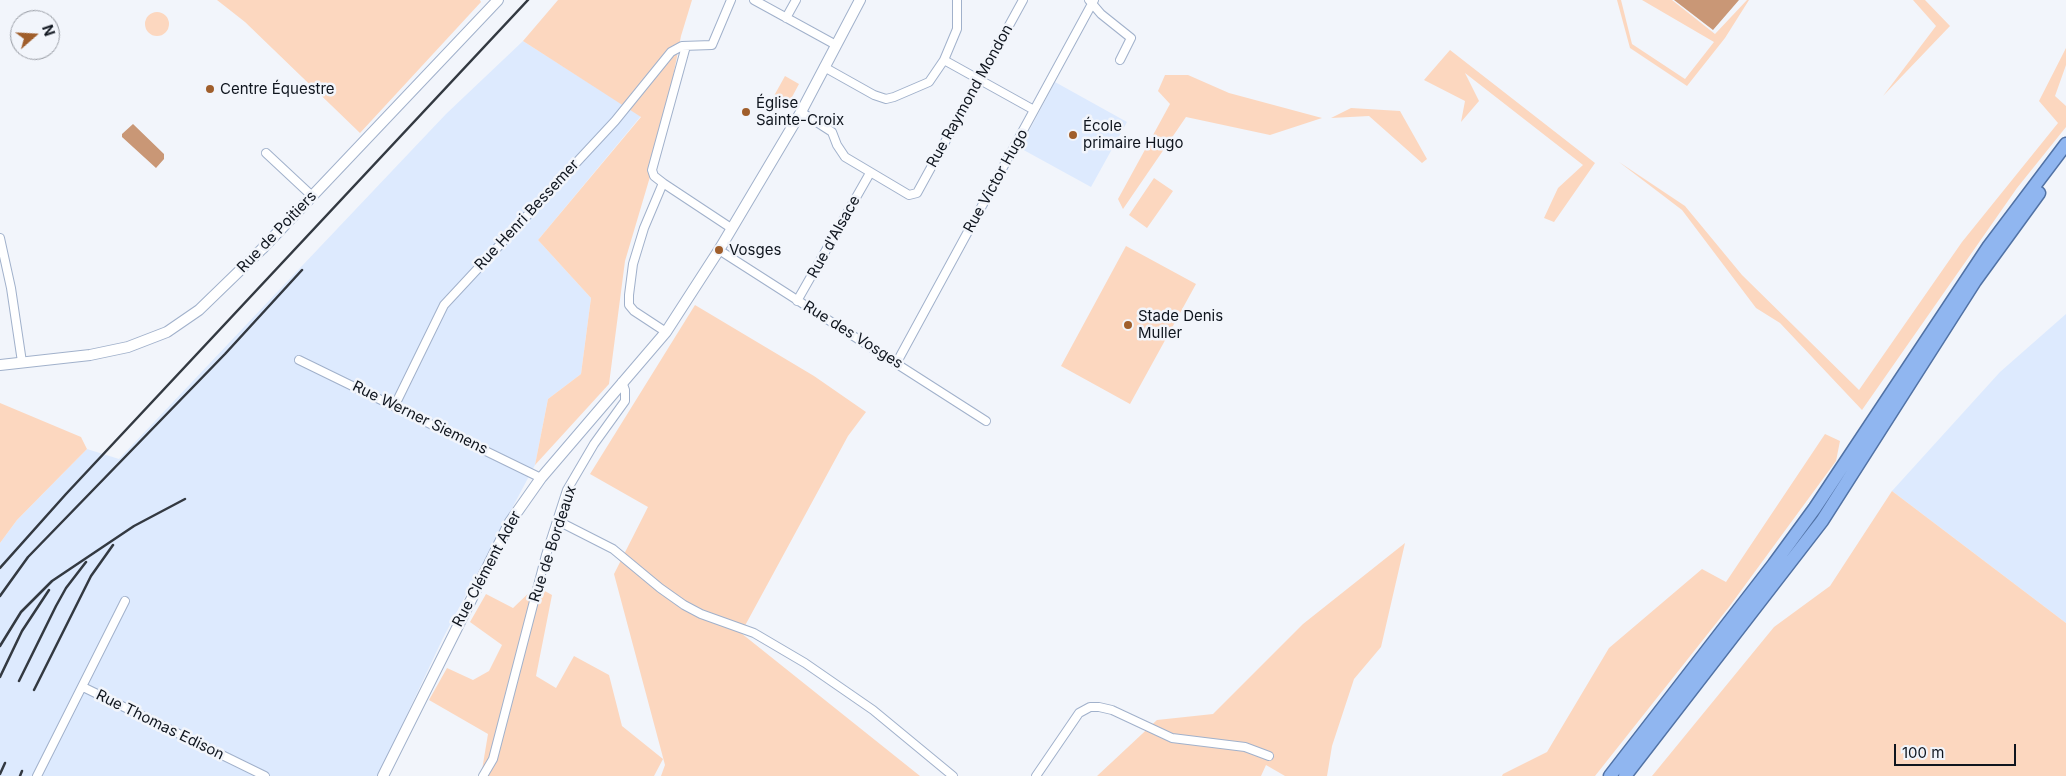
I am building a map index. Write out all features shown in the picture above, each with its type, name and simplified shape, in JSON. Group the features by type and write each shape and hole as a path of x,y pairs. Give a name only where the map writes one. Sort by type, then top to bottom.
{"highway":[{"path":"1610,776 1774,564 1852,452 1989,246 2066,144"},
{"path":"1625,776 1786,571 1863,460 1975,281 2066,158"}],"street":[{"name":"Rue de Poitiers","path":"0,365 99,353 128,347 167,332 199,310 262,249 311,195 498,0"},
{"path":"731,0 712,44 686,46 652,170 654,176 663,183 731,228"},
{"path":"754,0 836,45"},
{"path":"786,18 796,0"},
{"path":"622,382 666,332 719,250 801,112 860,0"},
{"path":"824,67 874,95 886,99 929,82 944,60 957,29 957,0"},
{"name":"Rue Raymond Mondon","path":"870,173 909,195 917,193 1022,0"},
{"path":"1092,1 1101,14 1131,38 1120,60"},
{"name":"Rue Victor Hugo","path":"898,362 1092,1"},
{"name":"Rue Henri Bessemer","path":"395,405 444,305 615,121 671,52 686,46"},
{"path":"944,60 1034,110"},
{"path":"801,112 832,132 837,145 845,157 870,173"},
{"path":"266,153 311,195"},
{"name":"Rue d'Alsace","path":"797,301 870,173"},
{"path":"663,183 644,228 634,264 629,305 634,311 666,332"},
{"path":"0,240 11,288 22,362"},
{"name":"Rue des Vosges","path":"719,250 797,301 898,362 986,421"},
{"name":"Rue Werner Siemens","path":"299,360 395,405 541,478"},
{"name":"Rue Clément Ader","path":"383,776 510,522 541,478 622,382"},
{"name":"Rue de Bordeaux","path":"483,776 493,760 546,554 567,490 579,468 625,401 625,390 622,382"},
{"path":"558,521 613,549 660,588 684,605 701,614 754,633 805,662 873,710 953,776"},
{"path":"37,776 125,601"},
{"name":"Rue Thomas Edison","path":"83,687 265,776"},
{"path":"1036,776 1079,713 1090,707 1112,710 1172,738 1245,747 1269,756"}],"shaded area":[{"path":"217,0 480,0 481,2 360,133 245,22"},
{"path":"558,0 692,0 681,36 660,143 625,261 609,384 535,465 548,399 581,374 591,298 538,240 641,117 523,41"},
{"path":"1617,0 1621,0 1632,44 1685,79 1714,42 1642,0 1672,0 1715,34 1749,0 1725,38 1687,86 1630,48"},
{"path":"1674,0 1739,0 1713,30"},
{"path":"1913,0 1925,0 1950,26 1883,96 1936,26"},
{"path":"157,12 162,13 168,19 168,29 162,35 157,36 152,35 146,29 145,24 146,19 152,13"},
{"path":"523,41 641,116 538,240 591,298 581,374 548,399 535,465 443,638 378,776 0,776 0,543 17,520 87,449 119,459 446,114"},
{"path":"2066,48 2066,65 2055,96 2066,106 2066,127 2017,188 1862,410 1780,323 1756,308 1682,210 1619,162 1685,206 1742,275 1859,390 1962,242 2058,123 2039,101"},
{"path":"1450,50 1595,163 1554,222 1544,218 1558,188 1583,165 1465,73 1479,101 1461,122 1465,101 1424,80"},
{"path":"1165,75 1188,75 1229,93 1322,118 1270,135 1186,117 1123,209 1118,199 1170,104 1158,91"},
{"path":"785,76 799,84 792,97 779,108 770,103"},
{"name":"École primaire Hugo","path":"1055,82 1127,122 1091,187 1020,148"},
{"path":"1351,108 1400,111 1427,159 1422,163 1369,116 1331,118"},
{"path":"133,124 164,154 164,159 156,168 122,137 122,134"},
{"path":"1154,178 1173,191 1147,228 1129,215"},
{"name":"Stade Denis Muller","path":"1126,246 1196,284 1130,404 1061,366"},
{"path":"695,305 814,376 866,412 848,436 741,633 920,776 661,776 665,765 614,574 648,507 590,474"},
{"path":"2066,314 2066,623 1892,491 2000,372"},
{"path":"0,403 81,437 87,449 17,520 0,543"},
{"path":"1825,434 1840,441 1836,461 1729,607 1595,776 1502,776 1547,752 1609,648 1702,569 1726,582"},
{"path":"1892,491 2066,623 2066,776 1652,776 1774,627 1830,586"},
{"path":"1405,543 1381,647 1354,679 1332,746 1327,776 1285,776 1266,765 1261,776 1097,776 1157,720 1213,714 1303,624"},
{"path":"536,586 552,595 536,676 556,688 574,656 609,675 622,726 663,759 654,776 481,776 488,734 429,700 447,668 473,680 489,671 502,645 470,622 486,594 513,608"}],"railway":[{"path":"0,568 66,494 528,0"},
{"path":"0,596 28,557 225,354 302,270"},
{"path":"0,646 21,612 52,581 134,526 185,499"},
{"path":"34,690 91,576 113,545"},
{"path":"19,681 66,588 86,562"},
{"path":"0,677 22,631 49,590"},
{"path":"0,774 5,763"},
{"path":"20,776 22,771"}],"place":[{"name":"Centre Équestre","path":"210,89"},
{"name":"Église Sainte-Croix","path":"746,112"},
{"name":"École primaire Hugo","path":"1073,135"},
{"name":"Vosges","path":"719,250"},
{"name":"Stade Denis Muller","path":"1128,325"}]}
